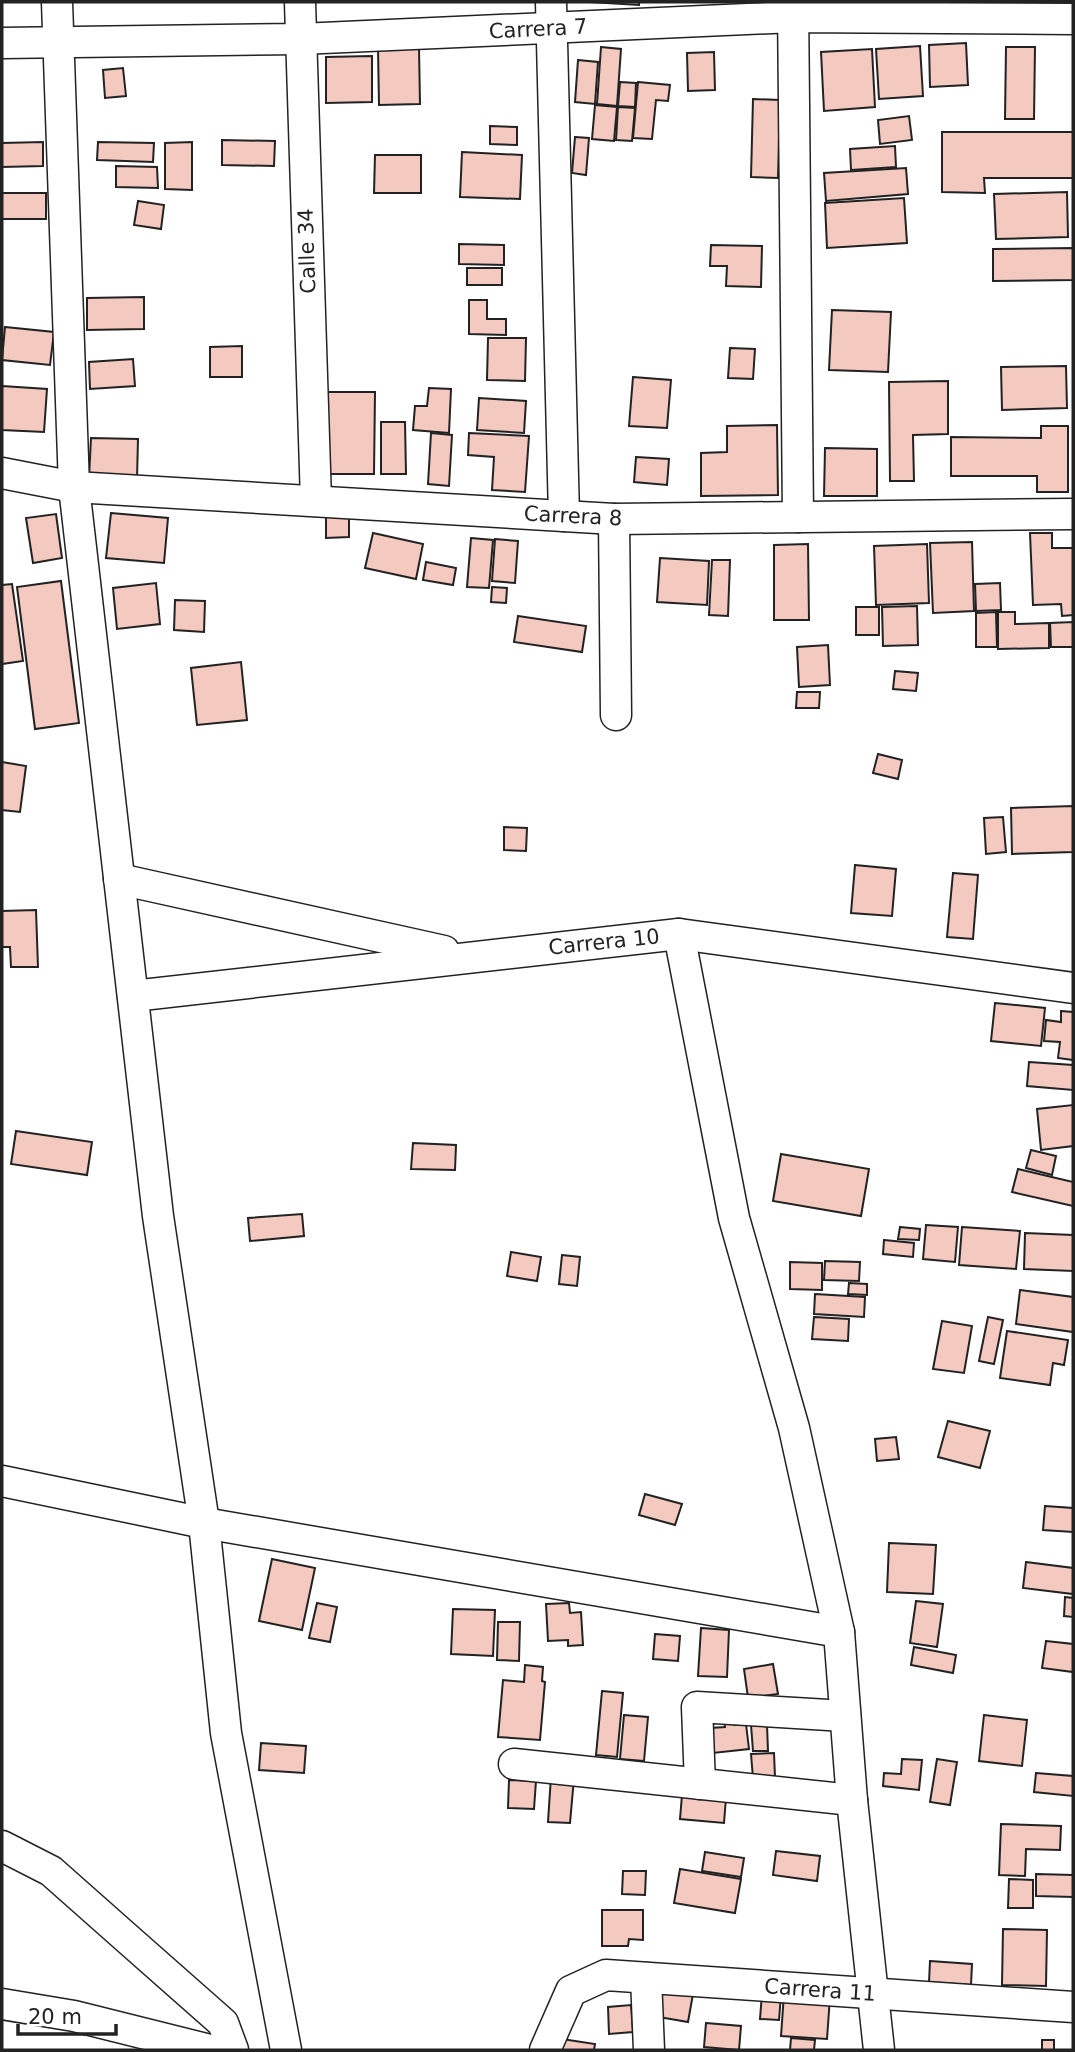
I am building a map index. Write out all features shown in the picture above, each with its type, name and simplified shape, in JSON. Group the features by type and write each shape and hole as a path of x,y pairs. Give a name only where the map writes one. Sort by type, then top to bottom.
{"street":[{"path":"57,2 74,487 158,1216 204,1522 226,1733 286,2050"},
{"name":"Calle 34","path":"300,2 316,501"},
{"path":"793,9 798,517"},
{"name":"Carrera 7","path":"2,43 300,39 551,15 793,9 1073,19"},
{"path":"551,15 564,516"},
{"name":"Carrera 8","path":"2,473 74,487 614,519 1073,514"},
{"path":"614,519 615,715"},
{"path":"119,879 468,956"},
{"path":"679,934 734,1218 794,1428 839,1632 870,1994 879,2050"},
{"name":"Carrera 10","path":"133,996 679,934 1073,988"},
{"path":"2,1481 204,1522 839,1632"},
{"path":"701,1784 697,1707 845,1716"},
{"path":"514,1764 852,1800"},
{"path":"2,1846 51,1871 132,1942 223,2023 233,2050"},
{"name":"Carrera 11","path":"545,2050 571,1991 606,1975 1073,2007"},
{"path":"646,1978 649,2050"},
{"path":"5,2013 74,2016 210,2050"}],"building":[{"path":"589,2 639,2 639,5"},
{"path":"966,43 968,85 930,87 929,45"},
{"path":"920,46 923,96 879,99 876,49"},
{"path":"601,47 621,49 617,106 597,104"},
{"path":"1006,47 1035,47 1034,119 1005,119"},
{"path":"419,48 420,104 379,105 378,49"},
{"path":"872,49 875,107 824,111 821,52"},
{"path":"714,52 715,90 688,91 687,53"},
{"path":"372,56 372,102 326,103 326,57"},
{"path":"578,60 598,62 595,104 575,102"},
{"path":"123,68 126,96 105,98 103,70"},
{"path":"620,82 636,83 635,107 618,106"},
{"path":"638,82 670,85 668,101 656,100 652,139 633,138"},
{"path":"753,99 780,100 778,178 751,177"},
{"path":"595,105 617,107 614,141 592,139"},
{"path":"618,107 635,108 632,141 616,140"},
{"path":"909,116 912,140 880,144 878,120"},
{"path":"490,126 517,127 517,145 490,144"},
{"path":"942,132 1073,132 1073,178 984,178 985,193 942,192"},
{"path":"575,137 589,138 586,175 572,173"},
{"path":"222,140 275,141 274,166 222,165"},
{"path":"43,142 43,166 2,167 2,143"},
{"path":"98,142 154,143 153,162 97,160"},
{"path":"192,142 192,190 165,189 165,143"},
{"path":"895,146 896,167 851,170 850,149"},
{"path":"462,152 522,155 520,199 460,197"},
{"path":"375,155 421,155 421,193 374,193"},
{"path":"116,166 157,167 158,188 116,187"},
{"path":"906,168 908,194 826,201 824,173"},
{"path":"1067,192 1068,237 996,239 994,194"},
{"path":"2,193 46,193 46,219 2,219"},
{"path":"904,198 907,243 827,248 825,203"},
{"path":"138,201 164,205 161,229 134,225"},
{"path":"459,244 504,245 504,265 459,264"},
{"path":"711,245 762,246 761,287 726,286 727,266 710,266"},
{"path":"1073,248 1073,280 993,281 993,249"},
{"path":"467,268 502,268 502,285 467,285"},
{"path":"144,297 144,329 87,330 87,298"},
{"path":"469,300 487,300 487,319 506,319 506,335 469,334"},
{"path":"832,310 891,312 888,372 829,370"},
{"path":"5,327 54,332 50,365 2,360"},
{"path":"488,338 526,338 525,381 487,380"},
{"path":"242,346 242,377 210,377 210,347"},
{"path":"730,348 755,349 753,379 728,378"},
{"path":"133,359 135,386 90,389 89,362"},
{"path":"1066,366 1067,408 1002,410 1001,367"},
{"path":"633,377 671,380 667,428 629,426"},
{"path":"948,381 948,434 913,435 914,481 890,481 889,382"},
{"path":"2,386 47,389 44,432 2,430"},
{"path":"429,388 451,389 449,433 413,430 415,406 427,406"},
{"path":"324,392 375,392 374,474 324,474"},
{"path":"479,398 526,401 524,433 477,430"},
{"path":"381,422 405,422 406,474 381,474"},
{"path":"777,425 778,495 701,496 701,453 727,452 727,426"},
{"path":"1041,426 1068,426 1068,492 1037,492 1037,476 951,476 951,437 1041,438"},
{"path":"431,433 452,435 449,486 428,484"},
{"path":"469,433 529,436 525,492 492,490 494,457 468,455"},
{"path":"91,438 138,439 137,479 89,478"},
{"path":"825,448 877,449 877,496 824,496"},
{"path":"636,457 669,459 667,485 634,482"},
{"path":"111,513 168,518 164,563 106,558"},
{"path":"56,514 62,558 33,563 26,518"},
{"path":"349,515 349,537 326,538 326,516"},
{"path":"373,533 423,544 416,579 365,568"},
{"path":"1030,533 1052,533 1052,548 1073,548 1073,615 1062,616 1061,604 1033,605"},
{"path":"471,538 493,540 489,588 467,587"},
{"path":"495,539 518,541 515,583 492,581"},
{"path":"972,542 974,611 933,613 930,543"},
{"path":"808,544 809,620 774,620 774,545"},
{"path":"927,544 929,603 876,605 874,546"},
{"path":"660,558 709,561 707,605 657,602"},
{"path":"712,560 730,560 728,616 709,615"},
{"path":"426,562 456,568 453,585 423,580"},
{"path":"61,581 79,723 35,729 17,587"},
{"path":"156,583 160,624 117,629 113,588"},
{"path":"1000,583 1001,610 976,611 975,584"},
{"path":"12,584 23,661 2,664 2,585"},
{"path":"492,587 507,588 506,603 491,602"},
{"path":"175,600 205,601 204,632 174,630"},
{"path":"917,606 918,645 883,646 882,607"},
{"path":"856,607 879,607 879,635 856,635"},
{"path":"996,612 997,647 976,647 976,613"},
{"path":"998,612 1015,612 1015,624 1049,623 1049,648 998,649"},
{"path":"518,616 586,626 582,652 514,642"},
{"path":"1073,622 1073,647 1051,647 1050,623"},
{"path":"828,645 830,685 799,687 797,647"},
{"path":"241,662 247,720 197,725 191,668"},
{"path":"895,671 918,673 916,691 893,689"},
{"path":"797,692 820,692 819,708 796,708"},
{"path":"878,754 902,760 898,779 873,773"},
{"path":"2,762 26,766 20,812 2,810"},
{"path":"1073,806 1073,852 1012,854 1011,808"},
{"path":"1003,817 1006,852 986,854 984,818"},
{"path":"504,827 527,828 526,851 504,850"},
{"path":"855,865 896,869 892,916 851,913"},
{"path":"953,873 978,875 973,939 947,937"},
{"path":"36,910 38,967 11,967 10,947 2,947 2,911"},
{"path":"995,1003 1045,1008 1041,1046 991,1041"},
{"path":"1061,1011 1073,1012 1073,1060 1058,1058 1060,1042 1044,1041 1046,1020 1061,1022"},
{"path":"1029,1062 1073,1065 1073,1090 1027,1086"},
{"path":"1073,1105 1073,1146 1041,1150 1037,1109"},
{"path":"16,1131 92,1142 87,1175 11,1164"},
{"path":"413,1143 456,1145 455,1170 411,1169"},
{"path":"1031,1150 1056,1156 1052,1175 1026,1168"},
{"path":"781,1154 869,1169 861,1216 773,1201"},
{"path":"1018,1169 1073,1182 1073,1206 1012,1192"},
{"path":"302,1214 304,1236 250,1241 248,1218"},
{"path":"926,1225 958,1227 955,1262 923,1259"},
{"path":"900,1227 920,1229 919,1240 898,1239"},
{"path":"962,1227 1020,1231 1016,1269 959,1265"},
{"path":"1025,1233 1073,1235 1073,1271 1024,1269"},
{"path":"884,1240 914,1243 913,1257 883,1254"},
{"path":"511,1252 541,1257 537,1281 507,1276"},
{"path":"562,1255 580,1257 577,1286 559,1284"},
{"path":"825,1261 860,1262 859,1281 824,1280"},
{"path":"790,1262 822,1263 822,1290 790,1289"},
{"path":"849,1283 867,1284 867,1295 848,1294"},
{"path":"1020,1290 1073,1297 1073,1332 1016,1324"},
{"path":"815,1294 865,1297 864,1317 814,1314"},
{"path":"814,1317 849,1319 848,1341 812,1339"},
{"path":"988,1317 1003,1320 994,1364 979,1361"},
{"path":"942,1321 972,1326 964,1373 933,1369"},
{"path":"1007,1331 1068,1340 1064,1365 1053,1363 1050,1385 1000,1378"},
{"path":"948,1421 990,1431 980,1468 938,1457"},
{"path":"896,1437 899,1459 877,1461 875,1439"},
{"path":"645,1494 682,1504 675,1525 639,1515"},
{"path":"1045,1506 1073,1508 1073,1532 1043,1530"},
{"path":"889,1543 936,1545 933,1594 887,1592"},
{"path":"272,1559 315,1568 302,1630 259,1621"},
{"path":"1026,1562 1073,1568 1073,1594 1023,1588"},
{"path":"1065,1597 1073,1598 1073,1617 1064,1616"},
{"path":"916,1601 943,1604 937,1647 910,1643"},
{"path":"317,1603 337,1607 330,1642 309,1638"},
{"path":"569,1603 570,1613 581,1612 583,1645 568,1646 568,1640 548,1641 546,1604"},
{"path":"453,1609 495,1610 493,1656 451,1654"},
{"path":"498,1622 520,1622 519,1661 497,1660"},
{"path":"701,1628 729,1630 727,1677 698,1676"},
{"path":"655,1634 680,1636 678,1661 653,1659"},
{"path":"1046,1641 1073,1644 1073,1672 1042,1668"},
{"path":"914,1647 956,1655 953,1673 911,1665"},
{"path":"773,1664 778,1694 748,1698 744,1669"},
{"path":"525,1665 543,1667 542,1681 545,1682 540,1740 498,1737 503,1680 524,1682"},
{"path":"602,1691 623,1693 617,1757 596,1755"},
{"path":"624,1715 648,1717 644,1761 620,1759"},
{"path":"984,1715 1027,1720 1022,1766 979,1761"},
{"path":"734,1720 734,1725 746,1724 749,1749 713,1753 710,1728 725,1727 724,1721"},
{"path":"751,1725 767,1725 768,1751 753,1751"},
{"path":"261,1743 306,1746 304,1773 259,1770"},
{"path":"774,1753 775,1777 753,1778 751,1754"},
{"path":"902,1759 922,1760 919,1790 883,1786 884,1773 901,1774"},
{"path":"937,1759 957,1762 950,1805 930,1802"},
{"path":"1036,1773 1073,1776 1073,1796 1034,1792"},
{"path":"551,1776 574,1778 570,1823 548,1822"},
{"path":"509,1780 536,1781 534,1809 508,1808"},
{"path":"682,1795 726,1798 724,1823 680,1819"},
{"path":"1001,1824 1061,1826 1060,1850 1026,1849 1025,1876 999,1875"},
{"path":"776,1851 820,1856 817,1881 773,1875"},
{"path":"705,1852 744,1858 741,1877 702,1871"},
{"path":"680,1869 741,1879 735,1913 674,1903"},
{"path":"623,1871 646,1871 645,1895 622,1894"},
{"path":"1036,1874 1073,1875 1073,1897 1036,1896"},
{"path":"1009,1879 1033,1880 1033,1908 1008,1908"},
{"path":"602,1910 643,1910 643,1940 629,1939 628,1946 602,1946"},
{"path":"1003,1929 1047,1930 1046,1986 1002,1985"},
{"path":"930,1961 972,1964 971,1985 929,1982"},
{"path":"658,1988 693,1994 688,2022 653,2016"},
{"path":"762,1993 781,1995 779,2020 760,2019"},
{"path":"784,1994 830,1997 827,2039 781,2036"},
{"path":"631,2005 633,2032 609,2034 608,2007"},
{"path":"706,2023 741,2026 739,2050 704,2047"},
{"path":"791,2038 815,2040 814,2050 790,2050"},
{"path":"562,2039 595,2044 594,2050 560,2050"},
{"path":"1042,2040 1054,2040 1054,2050 1042,2050"}]}
